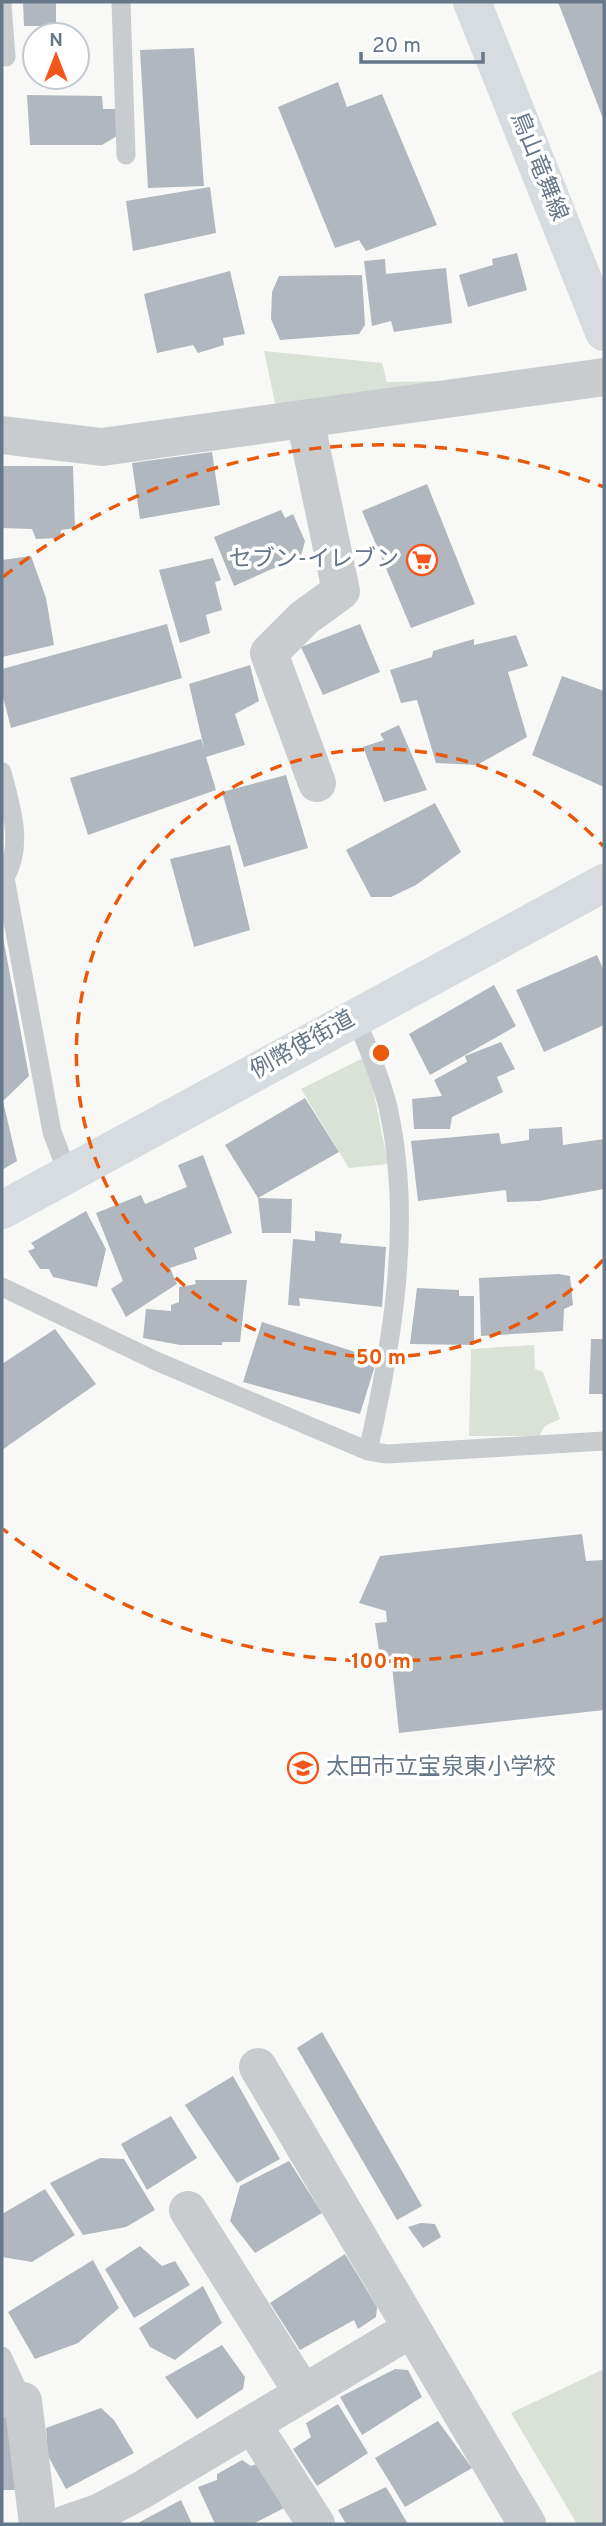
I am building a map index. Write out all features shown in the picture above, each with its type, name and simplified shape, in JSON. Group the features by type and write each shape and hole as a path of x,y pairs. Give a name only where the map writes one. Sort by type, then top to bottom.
{"main road":[{"name":"鳥山竜舞線","path":"472,2 604,332"},
{"name":"例幣使街道","path":"2,1210 604,883"}],"street":[{"path":"2,435 102,447 604,377"},
{"path":"305,419 341,591 304,618 269,653 317,783"},
{"path":"258,2067 527,2524"},
{"path":"188,2210 303,2393"},
{"path":"66,2524 98,2513 140,2491 411,2329"},
{"path":"13,2400 38,2524"},
{"path":"252,2424 316,2524"}],"lane":[{"path":"121,2 126,155"},
{"path":"2,4 6,58"},
{"path":"2,772 16,838 14,861 5,878 52,1132 68,1174"},
{"path":"355,1017 374,1062 388,1108 399,1225 389,1355 368,1451"},
{"path":"2,1287 156,1361 368,1451 387,1454 604,1441"},
{"path":"2,2356 13,2400"}],"shaded area":[{"path":"264,351 382,363 387,382 442,381 277,412"},
{"path":"361,1059 369,1069 388,1164 349,1168 301,1089"},
{"path":"534,1345 535,1369 543,1372 560,1419 545,1426 539,1436 469,1436 471,1349"},
{"path":"604,2369 604,2524 577,2524 511,2413"}],"building":[{"path":"23,2 56,2 56,21 24,21"},
{"path":"558,2 604,2 604,121"},
{"path":"194,48 204,186 148,188 140,50"},
{"path":"338,82 347,107 382,94 437,225 366,251 359,240 335,248 278,107"},
{"path":"27,95 102,96 103,109 118,109 117,136 102,145 30,145"},
{"path":"210,187 216,233 133,251 126,201"},
{"path":"517,253 527,290 468,307 459,275 493,265 492,259"},
{"path":"385,259 386,274 446,268 452,323 394,332 391,321 372,326 364,261"},
{"path":"230,271 245,334 223,338 224,345 198,353 193,345 157,353 144,294"},
{"path":"362,275 365,325 359,334 280,340 271,319 272,292 279,276"},
{"path":"212,452 220,505 140,519 132,463"},
{"path":"2,466 73,466 75,528 61,530 60,538 36,539 32,529 2,528"},
{"path":"427,484 475,604 411,628 362,511"},
{"path":"281,510 285,518 293,514 305,541 301,556 234,586 214,537"},
{"path":"31,556 46,598 54,645 2,657 2,560"},
{"path":"213,558 221,580 215,582 222,610 206,615 210,633 180,643 159,570"},
{"path":"167,624 182,678 11,728 2,693 2,669"},
{"path":"360,624 380,672 323,695 301,647"},
{"path":"516,635 528,666 508,672 527,737 477,765 436,763 417,700 401,703 390,670 432,657 433,651 474,639 474,645"},
{"path":"250,665 259,701 235,714 245,745 206,757 216,790 88,835 70,778 201,739 204,748 189,684"},
{"path":"562,676 604,691 604,787 532,755"},
{"path":"399,725 427,790 384,802 363,747 384,740 380,734"},
{"path":"286,775 308,848 244,867 222,792"},
{"path":"435,803 461,852 416,885 391,897 371,897 346,850"},
{"path":"230,845 250,930 194,947 170,859"},
{"path":"2,932 29,1076 3,1101 17,1161 2,1170"},
{"path":"597,955 604,971 604,1025 544,1052 516,990"},
{"path":"494,985 516,1026 430,1075 409,1034"},
{"path":"501,1042 515,1069 497,1077 503,1092 452,1117 450,1129 414,1129 412,1099 442,1096 434,1080 467,1062 465,1056"},
{"path":"305,1098 339,1152 258,1198 225,1145"},
{"path":"562,1127 563,1145 604,1139 604,1189 539,1201 507,1202 506,1190 418,1201 411,1141 499,1133 501,1144 529,1140 529,1129"},
{"path":"203,1155 232,1233 194,1248 197,1259 170,1268 177,1284 126,1317 111,1289 123,1281 96,1213 141,1195 145,1204 187,1187 178,1165"},
{"path":"258,1198 292,1199 291,1233 262,1233"},
{"path":"86,1211 106,1249 97,1287 53,1277 49,1269 40,1269 28,1251 35,1248 31,1243"},
{"path":"315,1231 342,1234 340,1243 386,1247 382,1307 299,1298 300,1306 288,1305 293,1239 315,1241"},
{"path":"559,1274 570,1276 573,1305 564,1309 563,1331 481,1336 479,1278"},
{"path":"195,1280 247,1280 240,1342 180,1345 143,1338 146,1309 171,1311 171,1305 179,1302 179,1287 196,1284"},
{"path":"417,1288 459,1290 459,1296 474,1296 474,1345 410,1344"},
{"path":"262,1322 377,1359 360,1414 243,1382"},
{"path":"55,1329 96,1384 2,1450 2,1364"},
{"path":"591,1339 604,1339 604,1394 589,1394"},
{"path":"582,1534 586,1561 604,1560 604,1710 399,1733 391,1656 380,1658 375,1623 387,1622 386,1611 359,1603 380,1556"},
{"path":"322,2032 422,2206 397,2220 297,2048"},
{"path":"233,2076 280,2159 237,2183 185,2105"},
{"path":"171,2116 197,2158 147,2190 121,2144"},
{"path":"100,2158 124,2159 155,2210 126,2227 83,2235 50,2183"},
{"path":"289,2161 322,2213 255,2253 230,2221 240,2186"},
{"path":"45,2189 75,2235 32,2262 2,2257 2,2214"},
{"path":"421,2223 435,2224 441,2237 423,2248 408,2227"},
{"path":"140,2246 162,2266 175,2261 190,2285 134,2318 105,2269"},
{"path":"345,2254 377,2307 376,2317 358,2329 354,2320 300,2350 270,2303"},
{"path":"93,2260 119,2308 78,2343 35,2359 8,2312"},
{"path":"203,2286 222,2323 175,2360 150,2347 139,2328"},
{"path":"222,2345 245,2377 243,2389 197,2419 165,2377"},
{"path":"395,2369 408,2370 422,2397 362,2435 340,2397"},
{"path":"338,2404 368,2453 317,2486 293,2449 311,2437 306,2423"},
{"path":"101,2408 114,2420 134,2453 66,2489 48,2456 46,2428"},
{"path":"2,2417 10,2418 22,2490 2,2490"},
{"path":"438,2421 472,2468 405,2507 375,2458"},
{"path":"242,2460 251,2466 263,2462 284,2508 253,2524 215,2524 198,2487 217,2480 217,2474"},
{"path":"386,2487 408,2524 346,2524 338,2510"},
{"path":"181,2500 192,2524 136,2524"}],"place":[{"name":"セブン-イレブン","path":"422,560"},
{"name":"太田市立宝泉東小学校","path":"303,1768"}]}
